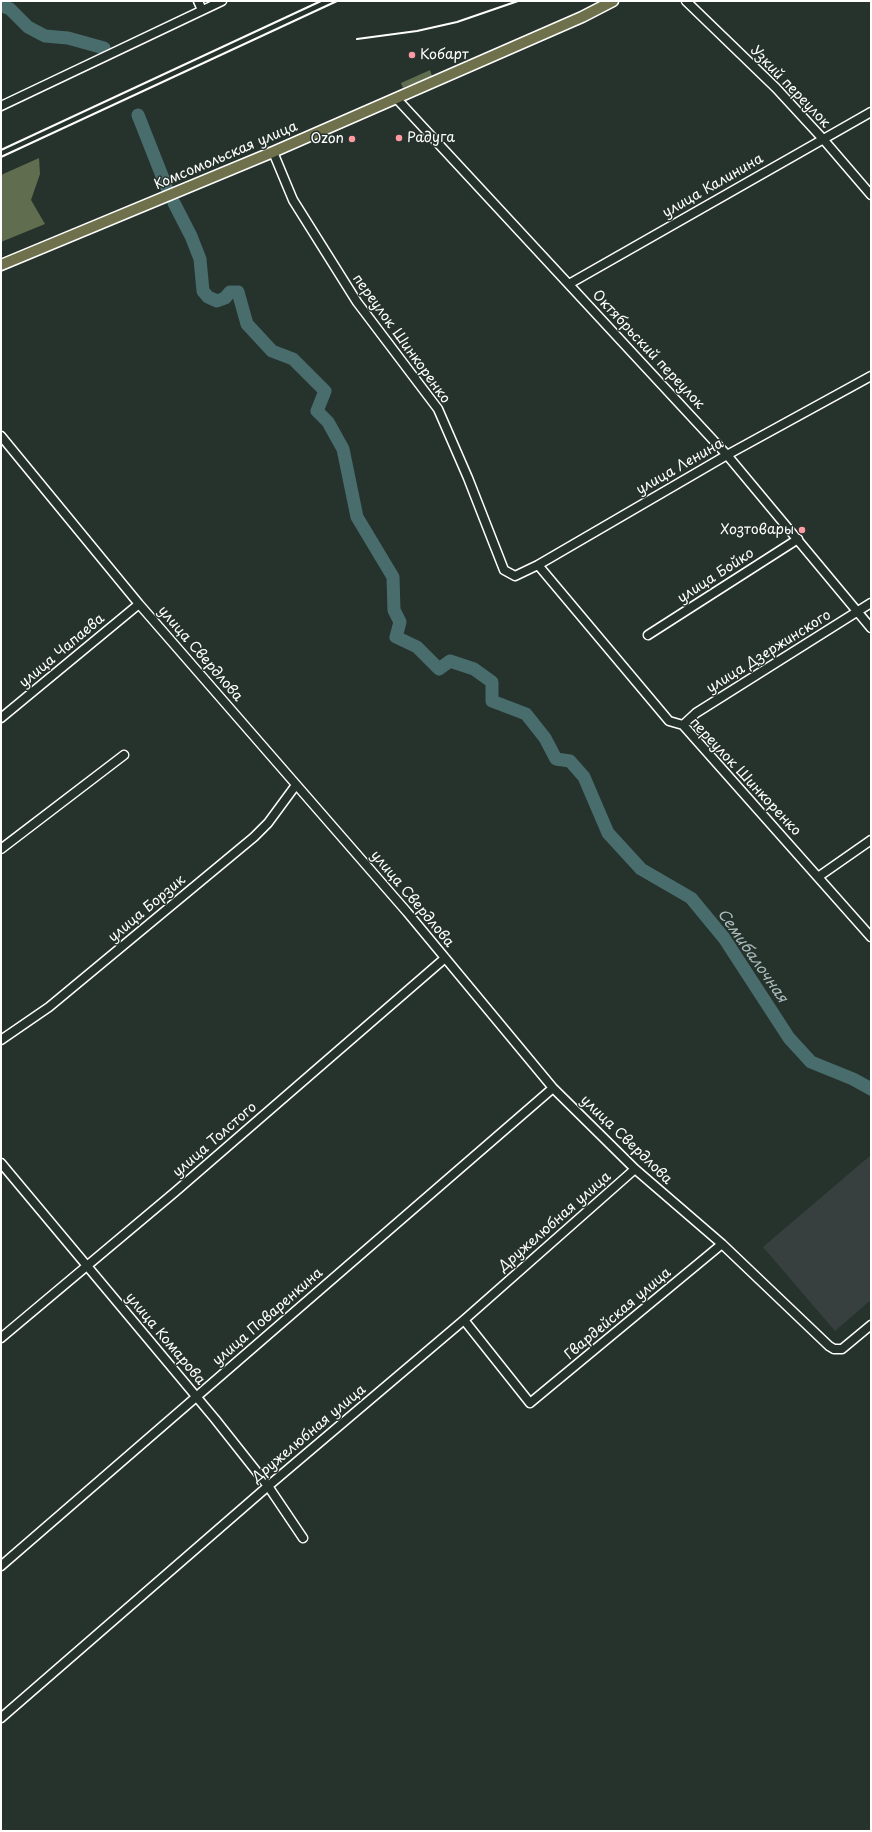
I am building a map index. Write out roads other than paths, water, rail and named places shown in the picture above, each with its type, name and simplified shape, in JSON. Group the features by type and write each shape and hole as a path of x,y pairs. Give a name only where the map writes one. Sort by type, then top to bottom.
{"main road":[{"name":"Комсомольская улица","path":"1,265 213,178 582,17 613,1"}],"street":[{"path":"198,1 202,10"},
{"path":"1,106 222,1"},
{"name":"Узкий переулок","path":"686,1 776,88 823,139 871,195"},
{"name":"Октябрьский переулок","path":"396,98 727,455 871,628"},
{"name":"улица Калинина","path":"569,284 871,112"},
{"name":"переулок Шинкоренко","path":"273,152 293,200 357,302 438,409 468,478 504,570"},
{"name":"улица Ленина","path":"504,570 515,576 538,565 727,455 871,376"},
{"name":"улица Свердлова","path":"1,436 139,604 407,912 444,959 553,1088 634,1169 722,1244 834,1349 842,1349 871,1325"},
{"name":"улица Бойко","path":"648,635 798,539"},
{"name":"переулок Шинкоренко","path":"538,565 669,721 683,725 871,937"},
{"name":"улица Дзержинского","path":"683,725 696,713 871,603"},
{"name":"улица Чапаева","path":"1,718 139,604"},
{"path":"1,849 124,755"},
{"name":"улица Борзик","path":"1,1040 49,1007 254,837 268,822 296,785"},
{"path":"818,877 871,840"},
{"name":"улица Толстого","path":"1,1338 175,1192 444,959"},
{"name":"улица Поваренкина","path":"1,1566 553,1088"},
{"name":"улица Комарова","path":"1,1163 196,1396 268,1486 303,1538"},
{"name":"Дружелюбная улица","path":"1,1718 268,1486 464,1320 634,1169"},
{"name":"Гвардейская улица","path":"464,1320 530,1403 722,1244"}],"waterway":[{"name":"Семибалочная","path":"1,5 10,9 28,27 45,36 68,38 104,48"},
{"name":"Семибалочная","path":"138,115 166,186"},
{"name":"Семибалочная","path":"174,203 191,236 200,259 203,291 208,297 217,301 225,298 230,292 238,292 247,324 272,351 293,359 325,391 317,411 328,422 343,449 357,517 393,577 394,610 400,622 396,637 417,647 439,669 450,661 474,669 492,682 492,701 526,714 545,738 556,759 570,761 584,777 608,833 641,869 691,898 724,938 789,1038 811,1062 853,1079 871,1089"}],"railway":[{"path":"1,150 321,1"},
{"path":"1,157 337,1"},
{"path":"357,39 417,31 457,22 518,1"}],"place":[{"name":"Кобарт","path":"412,55"},
{"name":"Радуга","path":"399,138"},
{"name":"Ozon","path":"352,139"},
{"name":"Хозтовары","path":"802,530"}]}
